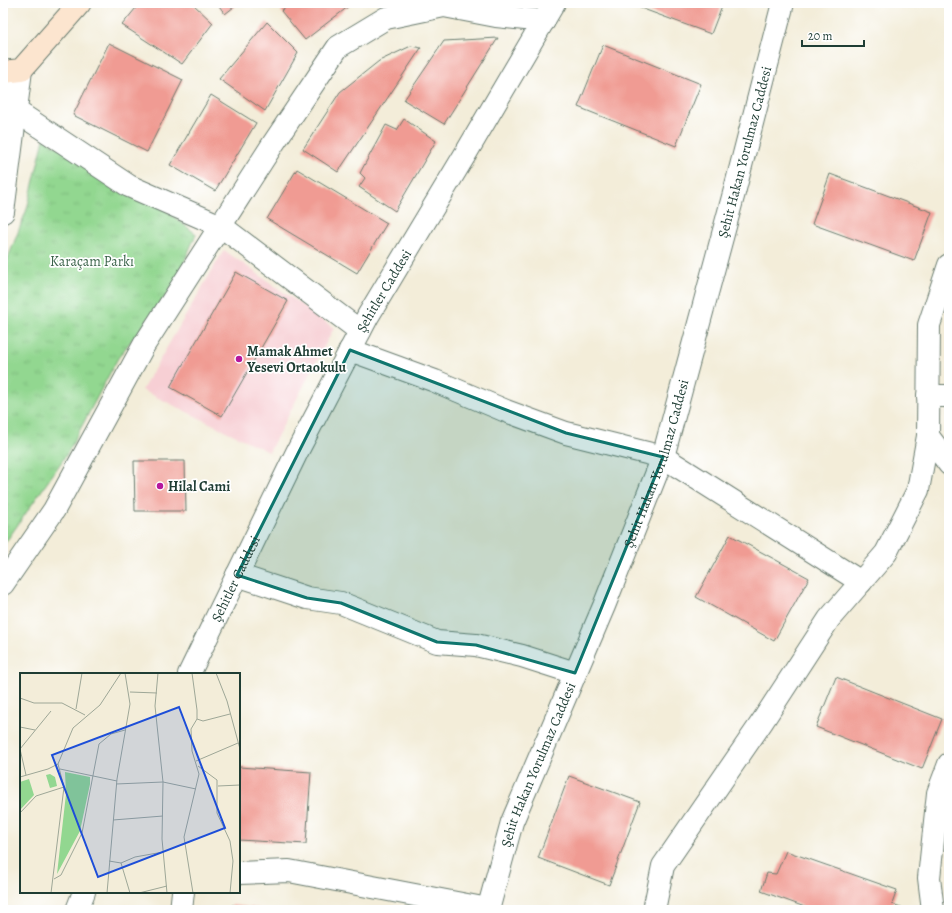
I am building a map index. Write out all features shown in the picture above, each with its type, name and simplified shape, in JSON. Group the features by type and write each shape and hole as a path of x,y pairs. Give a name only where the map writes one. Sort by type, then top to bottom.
{"main road":[{"path":"12,71 80,3"}],"street":[{"name":"Şehit Hakan Yorulmaz Caddesi","path":"488,910 512,822 604,606 663,457 732,201 783,3"},
{"path":"3,584 54,510 144,345 272,144 338,47 386,18 444,6 496,16 549,12"},
{"name":"Şehitler Caddesi","path":"189,673 297,452 368,316 549,12"},
{"path":"3,212 16,111 12,71"},
{"path":"16,111 129,186 220,226 360,331"},
{"path":"654,910 663,866 762,722 829,618 886,553 918,490 928,436 939,396 929,325 949,265"},
{"path":"350,350 435,381 506,411 566,433 663,457 861,582"},
{"path":"928,436 949,464"},
{"path":"237,575 307,598 341,603 437,642 484,647 522,656 575,673"},
{"path":"933,910 929,878 938,793 949,764"},
{"path":"240,873 289,871 488,910"},
{"path":"77,910 84,893"},
{"path":"181,910 183,893"}],"highlighted area":[{"path":"350,350 566,433 663,457 575,673 476,645 437,642 341,603 307,598 237,575"}],"shaded area":[{"name":"Mamak Ahmet Yesevi Ortaokulu","path":"224,250 334,328 269,452 142,390"}],"green space":[{"name":"Karaçam Parkı","path":"44,139 160,206 196,234 175,284 118,358 67,454 3,546 3,271 27,209"}],"building":[{"path":"140,3 192,3 213,23 182,64 122,25"},
{"path":"217,3 239,3 225,14"},
{"path":"290,3 353,3 305,40 281,11"},
{"path":"627,3 723,3 711,34"},
{"path":"267,22 298,53 265,111 219,79"},
{"path":"498,38 444,124 404,100 444,41"},
{"path":"109,43 183,80 147,152 73,115"},
{"path":"603,45 701,84 676,146 578,107"},
{"path":"411,46 421,48 338,172 303,149 340,92 379,61"},
{"path":"211,95 256,123 215,191 170,165"},
{"path":"404,119 436,141 395,211 359,187 365,178 360,173 386,125 397,130"},
{"path":"297,169 387,223 357,273 267,219"},
{"path":"830,174 932,212 914,261 812,224"},
{"path":"236,272 288,301 222,416 170,387"},
{"name":"Hilal Cami","path":"134,461 185,461 186,511 135,511"},
{"path":"730,535 809,578 774,641 696,597"},
{"path":"836,677 942,719 922,769 816,727"},
{"path":"240,767 311,772 306,844 240,840"},
{"path":"569,776 640,802 609,885 538,858"},
{"path":"786,851 897,890 892,904 910,910 813,910 761,891 767,873 776,874"},
{"path":"232,905 263,909 263,910 231,910"}],"place":[{"name":"Mamak Ahmet Yesevi Ortaokulu","path":"239,359"},
{"name":"Hilal Cami","path":"160,486"}]}
